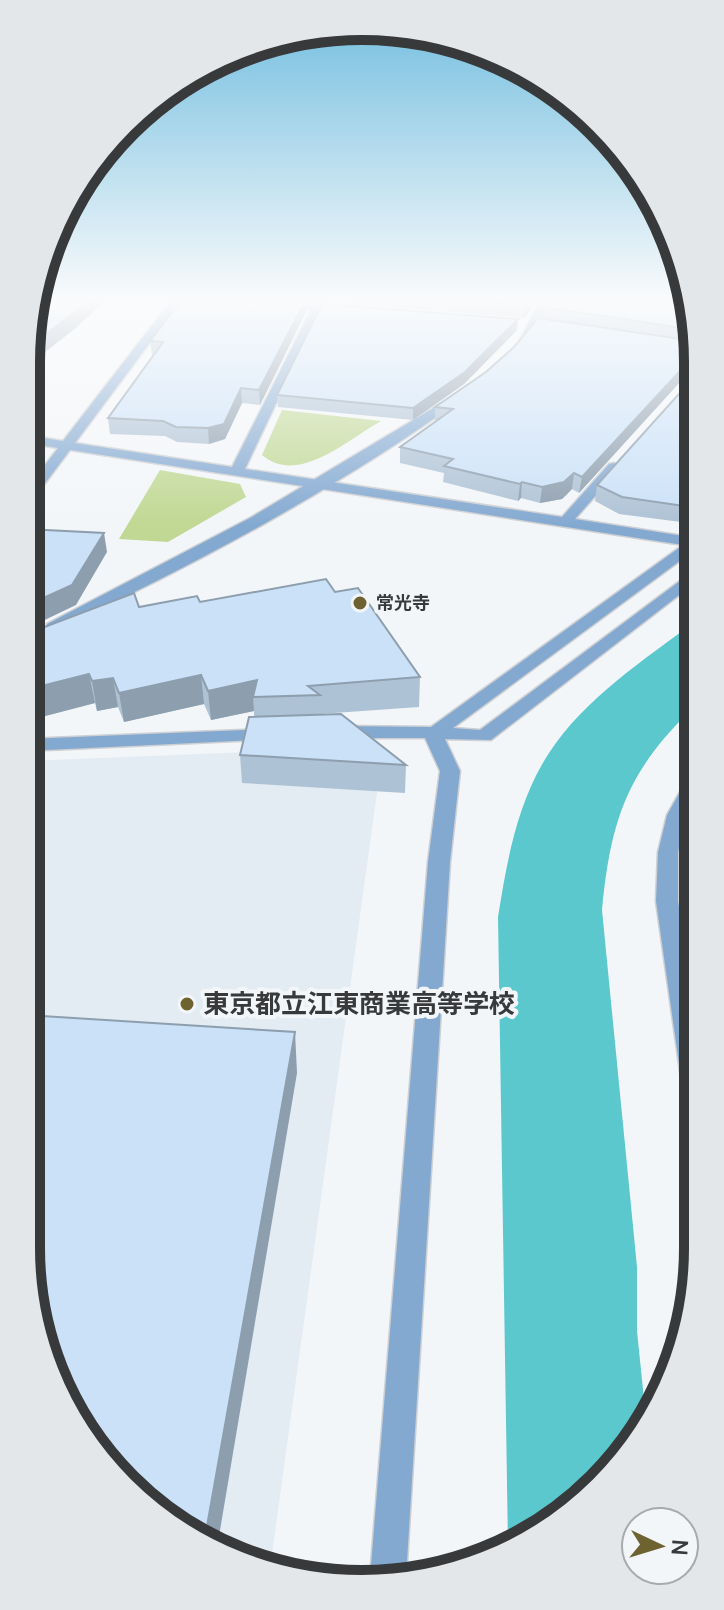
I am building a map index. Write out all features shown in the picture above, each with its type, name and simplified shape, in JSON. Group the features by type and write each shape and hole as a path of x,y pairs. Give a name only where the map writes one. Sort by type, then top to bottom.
{"street":[{"path":"40,481 120,376"},
{"path":"237,471 282,376"},
{"path":"40,631 165,573 422,423 462,394"},
{"path":"40,441 684,540"},
{"path":"566,521 626,454"},
{"path":"433,734 684,550"},
{"path":"40,744 392,730 484,736 684,583"},
{"path":"389,1568 439,862 450,771 433,734"},
{"path":"684,805 677,815 668,852 667,901 684,1013"}],"shaded area":[{"name":"東京都立江東商業高等学校","path":"370,747 382,756 272,1557 220,1537 161,1499 75,1394 57,1352 46,1311 40,1248 40,760"}],"green space":[{"path":"282,410 381,421 322,457 291,465 276,463 262,455"},
{"path":"160,470 240,484 246,497 168,542 119,539"}],"water":[{"path":"684,630 684,718 654,751 627,797 611,848 602,910 637,1267 637,1331 644,1403 630,1427 590,1476 541,1516 508,1535 498,917 515,832 538,772 580,714 636,665"}],"building":[{"path":"138,376 266,376 259,390 241,388 224,424 208,428 176,427 163,421 108,418"},
{"path":"286,376 459,376 413,408 277,395"},
{"path":"480,376 675,376 582,477 574,473 564,482 542,487 444,466 453,459 400,447 453,409 435,407"},
{"path":"684,388 684,506 622,497 597,485"},
{"path":"40,530 104,533 72,585 40,600"},
{"path":"326,579 335,592 358,588 420,677 308,686 320,695 253,697 257,680 208,691 201,675 119,693 113,678 92,681 89,674 40,686 40,629 134,593 139,607 197,596 200,602"},
{"path":"341,714 406,765 240,755 249,717"},
{"path":"40,1016 295,1032 206,1530 166,1503 120,1460 83,1409 57,1352 46,1311 41,1269"}],"place":[{"name":"常光寺","path":"360,603"},
{"name":"東京都立江東商業高等学校","path":"187,1004"}]}
